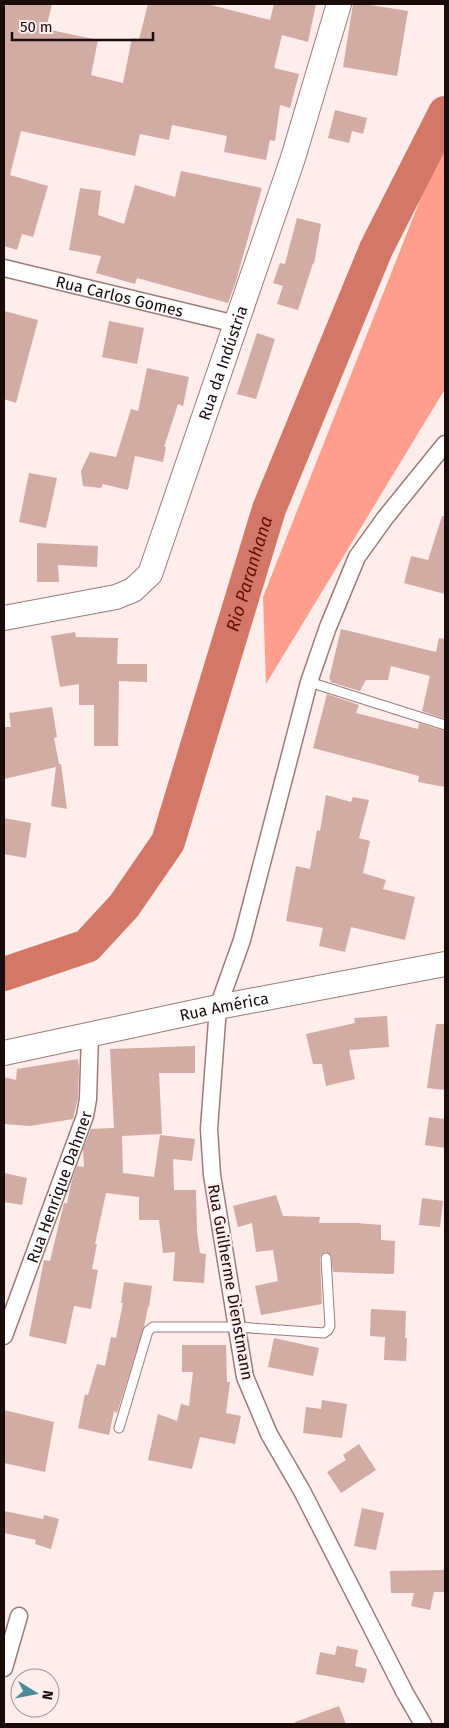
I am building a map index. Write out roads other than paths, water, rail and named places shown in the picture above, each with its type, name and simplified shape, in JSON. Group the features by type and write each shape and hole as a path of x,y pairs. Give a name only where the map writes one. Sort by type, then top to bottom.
{"main road":[{"name":"Rua da Indústria","path":"4,618 116,597 133,590 150,574 293,158 339,4"},
{"name":"Rua América","path":"4,1053 218,1007 445,964"}],"street":[{"name":"Rua Carlos Gomes","path":"4,268 236,324"},
{"name":"Rua Guilherme Dienstmann","path":"423,1724 405,1694 302,1491 269,1434 245,1377 212,1175 209,1129 218,1007 242,940 309,682 328,628 357,557 385,518 445,444"},
{"name":"Rua Henrique Dahmer","path":"4,1336 85,1116 88,1098 90,1034"},
{"path":"4,1668 19,1616"}],"lane":[{"path":"309,682 445,725"},
{"path":"119,1428 148,1331 152,1327 236,1328 324,1334 330,1326 326,1258"}],"waterway":[{"name":"Rio Paranhana","path":"4,974 87,946 124,906 168,842 269,509 376,249 445,113"}]}
